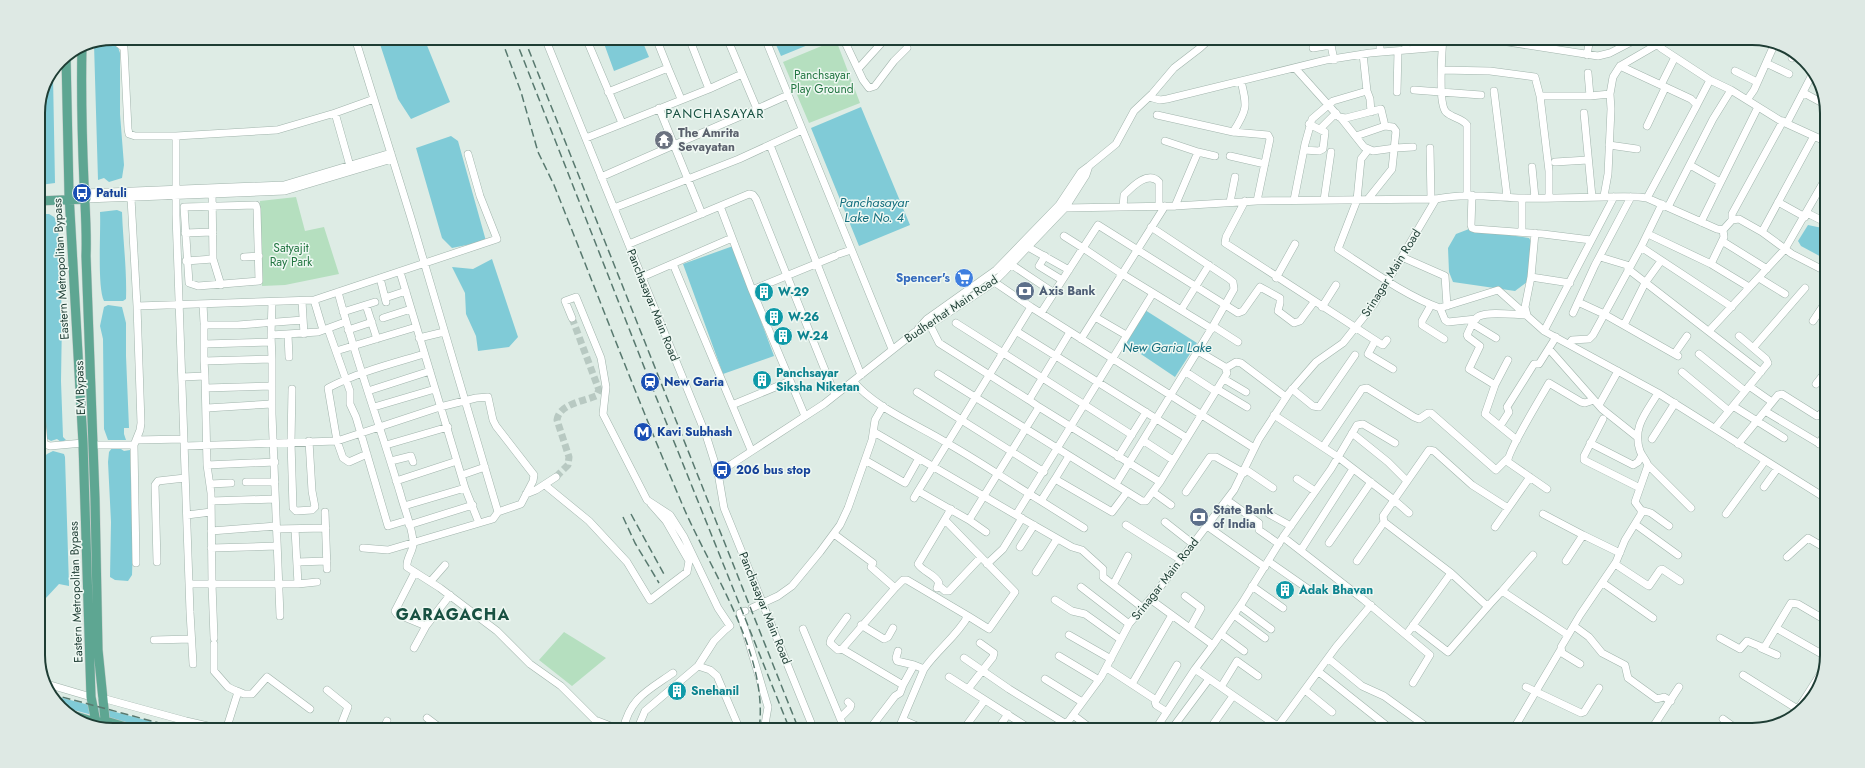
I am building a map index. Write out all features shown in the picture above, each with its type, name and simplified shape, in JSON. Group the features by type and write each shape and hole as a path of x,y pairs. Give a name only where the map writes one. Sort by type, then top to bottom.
{"main road":[{"name":"EM Bypass","path":"82,53 81,89 93,445 98,650 102,701 106,722"},
{"name":"Eastern Metropolitan Bypass","path":"66,64 69,197 83,443 92,698"},
{"path":"45,196 85,196"},
{"path":"45,201 69,197"},
{"path":"92,698 95,720"}],"street":[{"path":"122,45 124,53 130,134 135,136 176,136 277,130 335,113 374,98"},
{"path":"357,45 392,156 498,512"},
{"name":"Panchasayar Main Road","path":"548,45 706,435 718,473 724,508 764,603 811,723"},
{"path":"589,45 622,123"},
{"path":"659,45 681,99"},
{"path":"692,45 709,89"},
{"path":"730,45 757,109"},
{"path":"768,45 892,349"},
{"path":"846,45 867,86 872,88 907,48"},
{"path":"858,69 880,45"},
{"path":"1155,98 1174,68 1203,45"},
{"path":"1313,48 1331,45 1334,60"},
{"path":"1380,45 1380,52"},
{"path":"1397,92 1403,45"},
{"path":"1525,45 1587,55 1603,56 1625,45"},
{"path":"1587,55 1589,45"},
{"path":"1604,196 1608,174 1610,94 1613,77 1620,66 1656,45"},
{"path":"1659,45 1710,80 1731,90 1785,122 1820,139"},
{"path":"1155,98 1363,54 1442,47 1442,105 1446,112 1464,121 1467,125 1469,195 1472,228 1535,233 1591,240"},
{"path":"1747,100 1772,49"},
{"path":"1363,54 1367,92 1370,100 1371,112"},
{"path":"1648,126 1675,57"},
{"path":"1766,63 1789,74"},
{"path":"1620,66 1694,100 1697,105"},
{"path":"608,92 668,68"},
{"path":"1296,69 1368,150 1373,151 1413,147"},
{"path":"1442,70 1490,71 1535,76 1540,96 1549,171 1549,198"},
{"path":"1735,71 1757,82"},
{"path":"1588,73 1590,96"},
{"path":"586,138 709,89 742,74"},
{"path":"1732,220 1732,214 1785,122 1804,93 1810,79"},
{"path":"1647,198 1710,80"},
{"path":"1233,132 1244,114 1246,107 1241,81"},
{"path":"1414,90 1481,95"},
{"path":"1569,344 1572,340 1589,338 1593,335 1629,267 1690,165 1713,119 1731,90"},
{"path":"1494,91 1507,196"},
{"path":"1294,200 1309,124 1315,116 1333,101 1367,92"},
{"path":"1804,93 1819,102"},
{"path":"1540,96 1590,96 1610,94"},
{"path":"601,177 788,95"},
{"name":"Budherhat Main Road","path":"718,473 835,395 928,322 993,283 1007,266 1028,246 1062,206 1089,166 1116,144 1134,111 1155,98"},
{"path":"1701,222 1758,107"},
{"path":"659,108 702,214"},
{"path":"1320,129 1339,116 1371,112 1379,109 1382,110 1385,126"},
{"path":"335,113 350,166"},
{"path":"1584,113 1592,197"},
{"path":"1157,115 1233,132 1265,134 1270,137 1257,200"},
{"path":"1304,150 1322,150 1325,132 1309,124"},
{"path":"1356,136 1385,126 1393,127 1396,131 1392,169 1368,199"},
{"path":"614,208 770,145 802,130"},
{"path":"176,136 179,304 193,664"},
{"path":"1762,232 1814,136"},
{"path":"1165,142 1215,156"},
{"path":"770,145 861,374"},
{"path":"1609,145 1637,149"},
{"path":"1430,148 1433,199"},
{"path":"1368,150 1361,159 1357,200 1338,249 1389,281 1432,305 1444,307 1498,290 1544,331 1675,403 1777,469 1820,495"},
{"path":"1175,206 1198,152"},
{"path":"1324,200 1331,152"},
{"path":"137,306 314,300 497,239 468,154"},
{"path":"328,176 350,166 392,156"},
{"path":"85,196 260,189 328,176 392,156"},
{"path":"1230,156 1265,164"},
{"path":"1555,162 1588,160"},
{"path":"1690,165 1720,182"},
{"path":"1532,167 1536,198"},
{"path":"1230,202 1235,177"},
{"path":"1081,339 1137,250 1162,206 1159,182 1156,178 1144,178 1124,195 1123,207"},
{"path":"1709,331 1785,249 1820,189"},
{"path":"212,191 213,259 220,285"},
{"path":"629,244 749,194 753,195 756,199 835,395"},
{"path":"135,195 141,423 135,442 136,563"},
{"path":"1160,482 1070,427 939,343 928,322 987,277 1007,266 1062,206 1175,206 1257,200 1433,199 1469,195 1522,198 1614,196 1647,198 1723,230"},
{"path":"1544,331 1614,196"},
{"path":"1573,313 1631,197"},
{"path":"1522,198 1522,232"},
{"name":"Srinagar Main Road","path":"1067,723 1107,668 1120,639 1129,624 1227,500 1244,471 1254,448 1286,397 1316,362 1337,348 1374,304 1389,281 1433,199"},
{"path":"1245,202 1226,236 1226,243 1276,278 1375,341 1383,345 1387,340"},
{"path":"1778,202 1820,221"},
{"path":"256,204 259,281 220,285 192,285 187,279 185,233 184,206 256,204"},
{"path":"720,206 752,290 805,416"},
{"path":"1711,264 1722,241 1724,235 1723,230 1732,220 1736,218 1762,232 1785,249 1820,268"},
{"path":"1041,313 1098,225 1235,312 1241,312 1259,288 1263,287 1280,298 1278,311 1280,314 1297,323 1314,302"},
{"path":"1116,484 1130,464 1213,328 1234,289 1233,282 1151,227"},
{"path":"185,233 212,232"},
{"path":"1527,315 1525,307 1531,277 1535,233"},
{"path":"1648,234 1711,264 1749,287"},
{"path":"1064,236 1153,293 1238,342"},
{"path":"642,277 732,238"},
{"path":"1722,241 1767,269"},
{"path":"1276,278 1295,244"},
{"path":"1028,246 1068,270"},
{"path":"1641,247 1732,307"},
{"path":"752,290 851,250"},
{"path":"244,256 259,256"},
{"path":"1045,256 1039,266 1062,280"},
{"path":"1402,257 1445,276 1445,320 1448,322 1475,321 1496,338"},
{"path":"1600,257 1629,267 1646,283 1761,372"},
{"path":"186,261 213,259"},
{"path":"1624,325 1646,283 1662,261"},
{"path":"673,264 751,450"},
{"path":"1181,310 1209,265"},
{"path":"1007,266 1054,293"},
{"path":"400,272 440,407 448,427 465,488 479,523"},
{"path":"987,277 993,283 1254,448"},
{"path":"1531,277 1570,283"},
{"path":"380,278 386,300 406,291"},
{"path":"1758,278 1785,294"},
{"path":"1322,307 1336,285"},
{"path":"1753,348 1805,288"},
{"path":"338,292 348,330 374,407 409,523 413,544 407,562 408,567 431,581 497,631 530,664 561,686 591,717 601,723"},
{"path":"987,564 1002,549 1029,494 1044,472 1153,293"},
{"path":"545,485 588,521 627,562 650,600 687,572 690,561 666,521 647,500 603,414 606,387 601,358 576,297 565,302 572,318"},
{"path":"314,300 325,329 336,351 351,397 350,404 361,432 388,526 409,523 473,505"},
{"path":"302,301 304,334"},
{"path":"272,302 272,404 280,616"},
{"path":"343,312 375,302"},
{"path":"1578,302 1604,314 1676,355 1687,336"},
{"path":"203,304 207,408 207,465 211,501 214,671 228,687 244,694 252,694 267,676 310,709"},
{"path":"366,305 378,339"},
{"path":"1432,305 1422,321 1422,325 1444,339"},
{"path":"914,498 1031,307"},
{"path":"383,318 411,309"},
{"path":"1813,322 1820,311"},
{"path":"1495,385 1469,369 1480,348 1479,344 1467,336 1479,316 1491,314 1527,315"},
{"path":"1095,316 1126,336"},
{"path":"204,325 271,323 303,320"},
{"path":"204,344 318,332 346,322"},
{"path":"348,330 372,322"},
{"path":"956,323 1132,435"},
{"path":"336,351 354,347 416,327"},
{"path":"1016,331 1186,438"},
{"path":"419,338 444,332"},
{"path":"1029,400 1070,332"},
{"path":"288,334 289,357"},
{"path":"1715,428 1761,372 1768,361 1739,336"},
{"path":"1500,426 1510,412 1507,407 1534,364 1539,364 1556,337"},
{"path":"1375,341 1368,354 1394,369"},
{"path":"1549,349 1596,403 1606,413 1636,436 1642,455 1648,465 1691,508"},
{"path":"1198,351 1226,368"},
{"path":"367,454 349,462 345,460 336,441 327,390 345,379 362,372 424,354"},
{"path":"1699,354 1747,389 1772,402"},
{"path":"1292,389 1313,406 1319,407 1355,355"},
{"path":"204,361 272,359"},
{"path":"1508,360 1495,385 1484,414 1517,440"},
{"path":"1226,368 1236,362 1241,363 1286,397"},
{"path":"938,374 1127,492 1146,501 1160,482 1200,415 1224,379 1227,373 1226,368"},
{"path":"368,391 430,371"},
{"path":"1596,403 1618,371"},
{"path":"1186,372 1247,407"},
{"path":"1682,372 1731,409 1784,438"},
{"path":"182,377 205,376"},
{"path":"1224,379 1246,392"},
{"path":"1816,384 1820,379"},
{"path":"732,405 790,381"},
{"path":"853,381 875,401 997,473 1084,528"},
{"path":"1323,447 1362,389 1367,388 1419,419 1428,413 1431,413 1496,470 1507,459 1549,383 1581,402 1596,403"},
{"path":"206,388 272,386"},
{"path":"292,389 291,442 293,508 296,511 312,510 315,507 312,491 309,441"},
{"path":"374,407 435,389"},
{"path":"917,392 1044,472"},
{"path":"1636,436 1642,420 1658,393"},
{"path":"1738,444 1776,396 1782,394 1818,416 1820,415"},
{"path":"93,445 135,442 207,445 336,441 440,407 484,397 488,398 493,420 496,426 534,475 533,481 521,504 498,512 493,519 413,544 388,550 363,548"},
{"path":"1652,439 1675,403"},
{"path":"207,408 272,404"},
{"path":"752,608 778,596 792,586 834,534 848,508 874,432 875,420 883,406"},
{"path":"969,520 1039,407"},
{"path":"1765,411 1820,445"},
{"path":"1118,457 1146,412"},
{"path":"1274,415 1338,457 1409,513"},
{"path":"1603,419 1584,456 1586,462 1640,488"},
{"path":"1161,723 1195,669 1234,615 1283,537 1338,457 1357,425 1363,424 1395,443"},
{"path":"386,445 448,427"},
{"path":"874,432 1019,517 1072,547 1082,550 1102,567 1102,576 1143,608"},
{"path":"1352,433 1407,481"},
{"path":"1144,441 1173,460"},
{"path":"45,446 83,443"},
{"path":"1590,443 1633,465 1638,462 1642,455"},
{"path":"1490,604 1483,604 1451,573 1384,522 1383,516 1428,450 1432,450 1472,485 1508,508"},
{"path":"391,461 412,456 413,462"},
{"path":"1041,501 1069,456"},
{"path":"1186,492 1210,457 1216,457 1273,488"},
{"path":"865,460 905,483 919,458"},
{"path":"1507,459 1547,489"},
{"path":"1726,514 1765,461"},
{"path":"207,465 275,462"},
{"path":"396,480 457,462"},
{"path":"1648,465 1635,502 1641,510 1651,513 1668,526"},
{"path":"462,475 485,467"},
{"path":"1301,550 1353,469"},
{"path":"1764,487 1777,469"},
{"path":"526,494 545,485 556,477"},
{"path":"1495,527 1530,477"},
{"path":"157,562 155,485 158,481 185,478"},
{"path":"1055,479 1109,512 1114,510 1127,492"},
{"path":"1297,479 1315,491"},
{"path":"246,482 275,482"},
{"path":"1329,544 1371,482"},
{"path":"210,484 231,483"},
{"path":"404,506 465,488"},
{"path":"918,491 969,520 986,532"},
{"path":"1153,492 1172,505"},
{"path":"211,501 275,499"},
{"path":"640,723 645,711 698,666 714,641 730,626 718,608 684,538 670,515 647,500"},
{"path":"1227,500 1259,523 1259,530 1279,544"},
{"path":"933,594 938,585 938,580 921,568 918,564 951,510"},
{"path":"1517,723 1568,635 1615,564 1625,540 1641,514 1641,510"},
{"path":"187,515 211,512"},
{"path":"325,512 327,569"},
{"path":"1269,514 1291,526"},
{"path":"1544,514 1620,553"},
{"path":"847,617 830,641 830,643 838,650 842,648 895,588 903,580 907,580 933,594 984,628 989,629 1014,592 945,520"},
{"path":"1165,522 1193,544"},
{"path":"1357,561 1384,522"},
{"path":"1126,524 1181,560"},
{"path":"1635,524 1678,555"},
{"path":"1020,547 1034,525"},
{"path":"1207,526 1311,591"},
{"path":"211,531 276,528 326,528"},
{"path":"295,529 298,584"},
{"path":"834,534 873,563 871,567 895,588"},
{"path":"1566,561 1583,535"},
{"path":"1283,537 1371,605 1430,655 1413,683"},
{"path":"1036,572 1057,538"},
{"path":"1787,557 1808,538 1820,545"},
{"path":"211,548 277,546"},
{"path":"1413,625 1448,652 1533,555"},
{"path":"1112,585 1128,556"},
{"path":"938,585 949,591 981,558"},
{"path":"297,562 327,561"},
{"path":"431,581 445,564"},
{"path":"1615,564 1649,586 1662,569 1680,581"},
{"path":"416,572 395,611 397,614 426,626"},
{"path":"1406,635 1451,573"},
{"path":"189,584 298,584 317,582"},
{"path":"1603,583 1653,618"},
{"path":"1252,586 1283,608"},
{"path":"1081,587 1129,624"},
{"path":"1502,591 1568,635"},
{"path":"414,648 426,626 450,595"},
{"path":"1185,596 1201,608 1190,628"},
{"path":"1150,599 1213,645"},
{"path":"1055,600 1072,611 1085,614 1120,639"},
{"path":"1761,648 1765,647 1791,603 1798,604 1820,617"},
{"path":"1283,723 1305,690 1371,605"},
{"path":"1240,606 1271,629"},
{"path":"744,611 740,612 768,706 765,723"},
{"path":"1132,684 1172,615"},
{"path":"1234,615 1265,638"},
{"path":"902,723 924,670 936,654 962,626 968,616"},
{"path":"861,625 884,639 888,637 893,628"},
{"path":"1574,626 1589,637 1602,653 1625,665 1628,678 1657,699 1664,697 1671,701"},
{"path":"1776,628 1820,653"},
{"path":"803,629 842,723"},
{"path":"1221,634 1244,651"},
{"path":"1069,635 1111,659"},
{"path":"1720,638 1740,649 1746,641 1777,656"},
{"path":"154,640 192,639"},
{"path":"968,689 994,653 980,643"},
{"path":"842,648 903,685"},
{"path":"1561,649 1562,653 1580,664"},
{"path":"898,650 897,660 924,670"},
{"path":"1059,656 1099,680"},
{"path":"964,658 1058,723"},
{"path":"1329,659 1362,686 1384,696 1421,723"},
{"path":"1221,687 1237,661 1258,676"},
{"path":"1167,712 1156,705 1156,700 1177,665"},
{"path":"698,666 710,670 717,676 737,723"},
{"path":"874,723 895,696 900,693 914,666"},
{"path":"1107,668 1156,700"},
{"path":"1195,669 1271,723"},
{"path":"1319,672 1383,723"},
{"path":"624,723 628,711 634,702 673,673"},
{"path":"1743,676 1795,708"},
{"path":"950,677 1022,723"},
{"path":"1176,723 1209,678"},
{"path":"1045,679 1082,702"},
{"path":"52,686 92,698"},
{"path":"1526,687 1581,713 1584,712 1599,688"},
{"path":"1656,723 1679,687"},
{"path":"327,690 348,707 342,723"},
{"path":"1305,690 1332,712"},
{"path":"228,723 237,691"},
{"path":"1213,723 1233,696"},
{"path":"968,723 985,700"},
{"path":"102,701 191,723"},
{"path":"840,718 850,708 851,705 848,702"},
{"path":"1002,723 1008,714"},
{"path":"1073,715 1084,723"},
{"path":"427,718 434,723"},
{"path":"1723,719 1728,723"},
{"path":"903,720 910,723"}],"green space":[{"name":"Panchsayar Play Ground","path":"824,45 838,45 860,103 809,123 783,62"},
{"name":"Satyajit Ray Park","path":"296,197 305,231 324,227 339,274 285,285 262,286 260,201"},
{"path":"564,632 606,658 572,686 539,660"}],"water":[{"path":"117,45 120,53 120,114 124,165 122,178 109,182 104,178 98,180 94,48"},
{"path":"380,45 427,45 450,102 411,119 398,99"},
{"path":"605,45 644,45 649,57 614,71"},
{"path":"776,45 808,45 781,56"},
{"path":"53,81 55,183 45,184 46,100"},
{"name":"Panchasayar Lake No. 4","path":"861,107 910,225 859,246 811,128"},
{"path":"451,136 458,141 486,241 452,248 442,238 416,148"},
{"path":"117,210 122,212 126,299 123,301 104,301 100,272 100,212"},
{"path":"45,214 49,214 54,217 57,222 59,239 62,318 61,381 63,437 66,440 61,442 57,439 51,441 45,438"},
{"path":"1808,225 1820,228 1820,256 1801,246 1798,241"},
{"path":"1469,229 1529,238 1532,243 1527,282 1515,291 1453,282 1449,272 1448,248 1456,234"},
{"path":"733,246 774,356 723,374 683,264"},
{"path":"492,259 518,337 509,347 478,351 476,336 466,314 465,293 452,267 473,269"},
{"path":"108,305 122,307 126,323 129,428 124,428 126,440 108,440 104,429 103,339 100,326 104,307"},
{"name":"New Garia Lake","path":"1145,310 1197,343 1175,377 1123,342"},
{"path":"118,447 124,451 130,450 133,546 132,575 128,581 115,580 110,577 111,522 108,462 109,452 112,448"},
{"path":"53,451 64,454 65,457 69,586 59,584 45,599 45,456"}],"waterway":[{"path":"66,703 140,723"}],"tunnel":[{"path":"556,477 568,465 569,457 557,420 559,415 562,410 567,407 596,396 599,390 572,318"}],"railway":[{"path":"504,45 521,92 538,152 554,185 680,499 734,612 746,641 755,671 760,701 759,723"},
{"path":"518,45 650,382 787,723"},
{"path":"527,45 796,723"},
{"path":"631,514 665,576"},
{"path":"623,517 635,543 659,583"},
{"path":"59,696 159,723"}],"place":[{"name":"The Amrita Sevayatan","path":"664,140"},
{"name":"Patuli","path":"82,193"},
{"name":"Spencer's","path":"964,278"},
{"name":"Axis Bank","path":"1025,291"},
{"name":"W-29","path":"764,292"},
{"name":"W-26","path":"774,317"},
{"name":"W-24","path":"783,336"},
{"name":"Panchsayar Siksha Niketan","path":"762,380"},
{"name":"New Garia","path":"650,382"},
{"name":"Kavi Subhash","path":"643,432"},
{"name":"206 bus stop","path":"722,470"},
{"name":"State Bank of India","path":"1199,517"},
{"name":"Adak Bhavan","path":"1285,590"},
{"name":"Snehanil","path":"677,691"}],"district":[{"name":"PANCHASAYAR","path":"715,113"},
{"name":"GARAGACHA","path":"453,614"}]}
